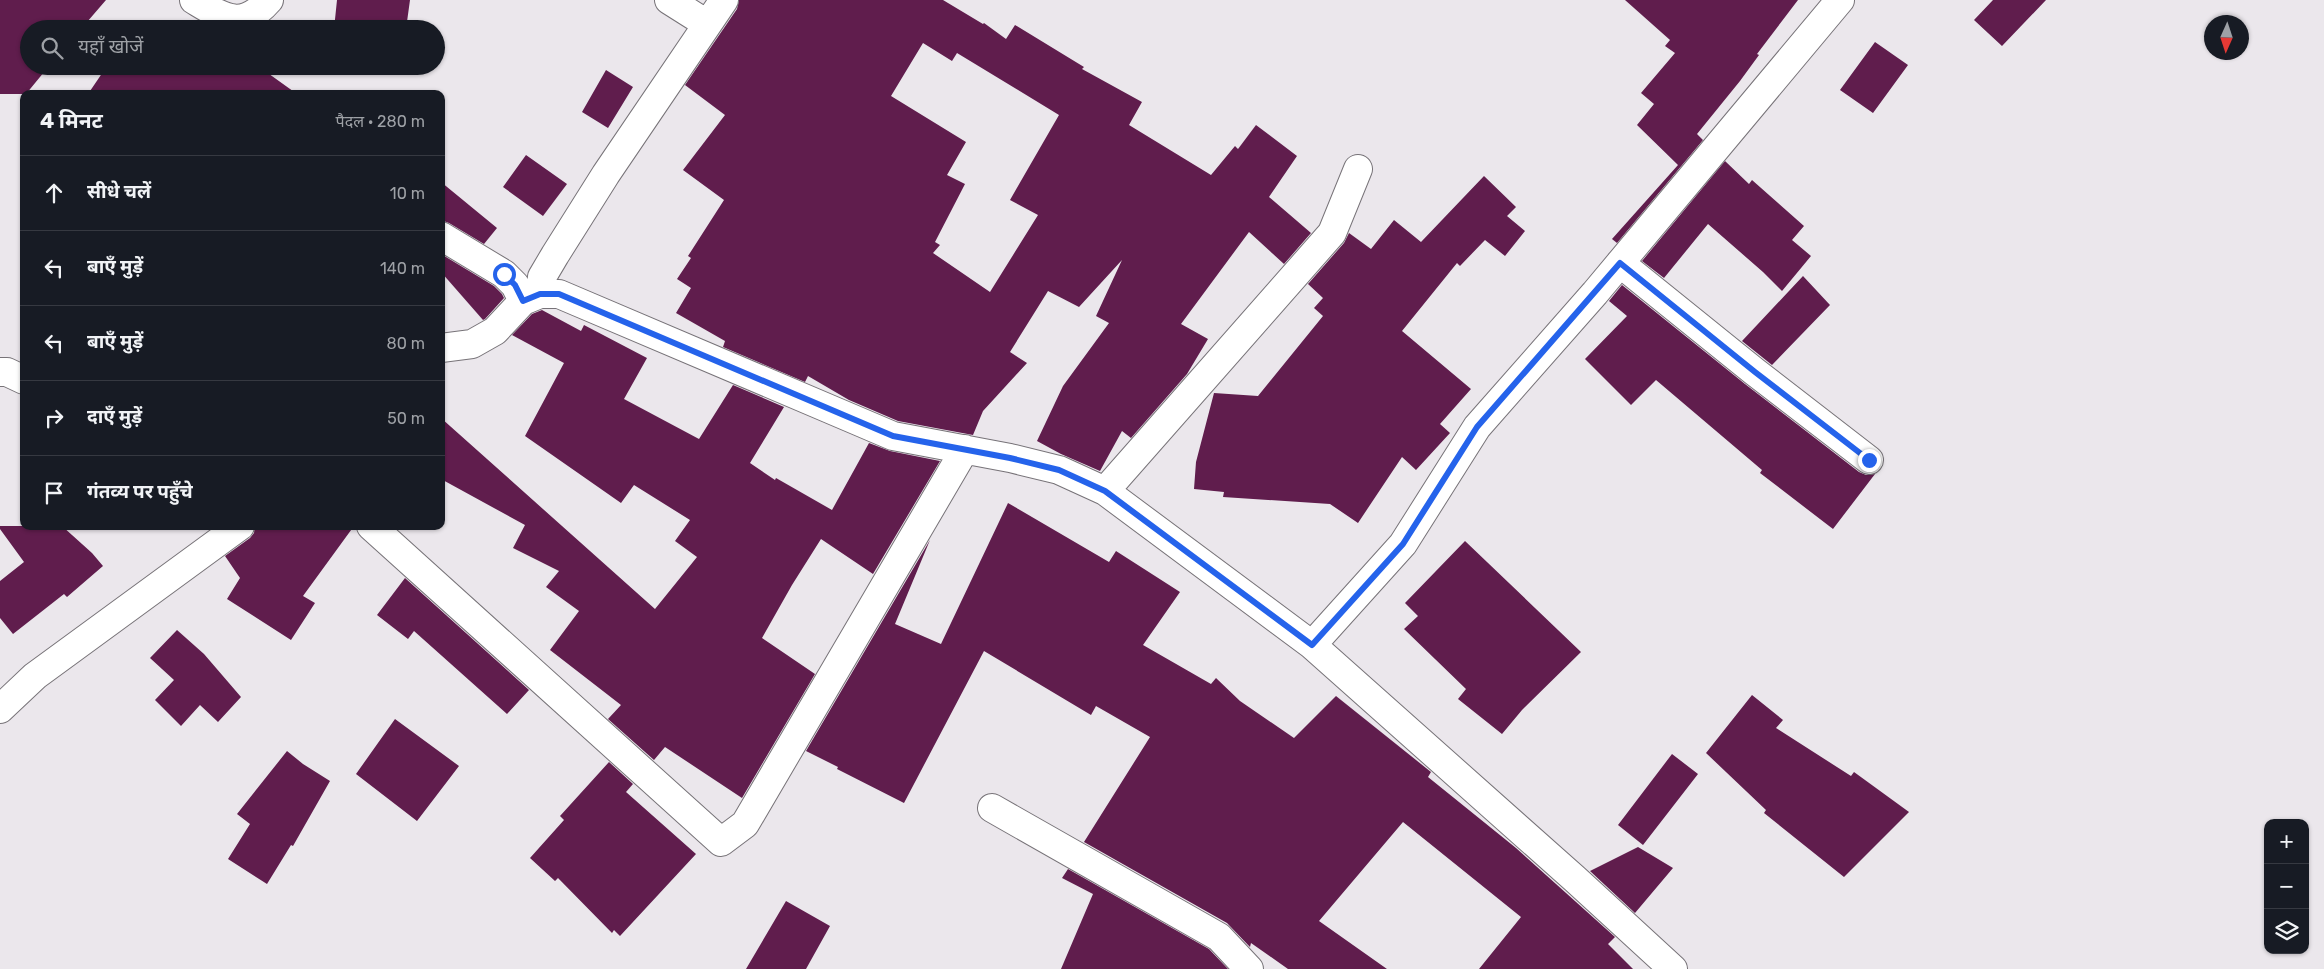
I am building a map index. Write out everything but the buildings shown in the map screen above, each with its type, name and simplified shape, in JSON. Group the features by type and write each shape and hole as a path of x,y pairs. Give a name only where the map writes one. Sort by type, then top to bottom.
{"street":[{"path":"194,0 224,18 246,19 258,12 269,0"},
{"path":"670,0 707,24"},
{"path":"445,347 472,344 494,331 532,298 555,255 606,174 724,0"},
{"path":"1312,645 1403,544 1477,427 1620,263 1840,0"},
{"path":"1105,491 1332,233 1358,169"},
{"path":"445,238 504,274 532,298 559,294 893,436 1010,458 1059,470 1105,491 1312,645 1575,879 1672,969"},
{"path":"1620,263 1755,372 1869,460"},
{"path":"0,372 7,372 20,378"},
{"path":"375,530 720,842 745,824 965,449"},
{"path":"0,708 35,676 233,530"},
{"path":"992,808 1219,937 1249,969"}],"route":[{"path":"504,274 515,285 523,301 540,294 559,294 893,436 1010,458 1059,470 1105,491 1312,645 1378,574 1403,544 1477,427 1620,263 1755,372 1869,460"}]}
